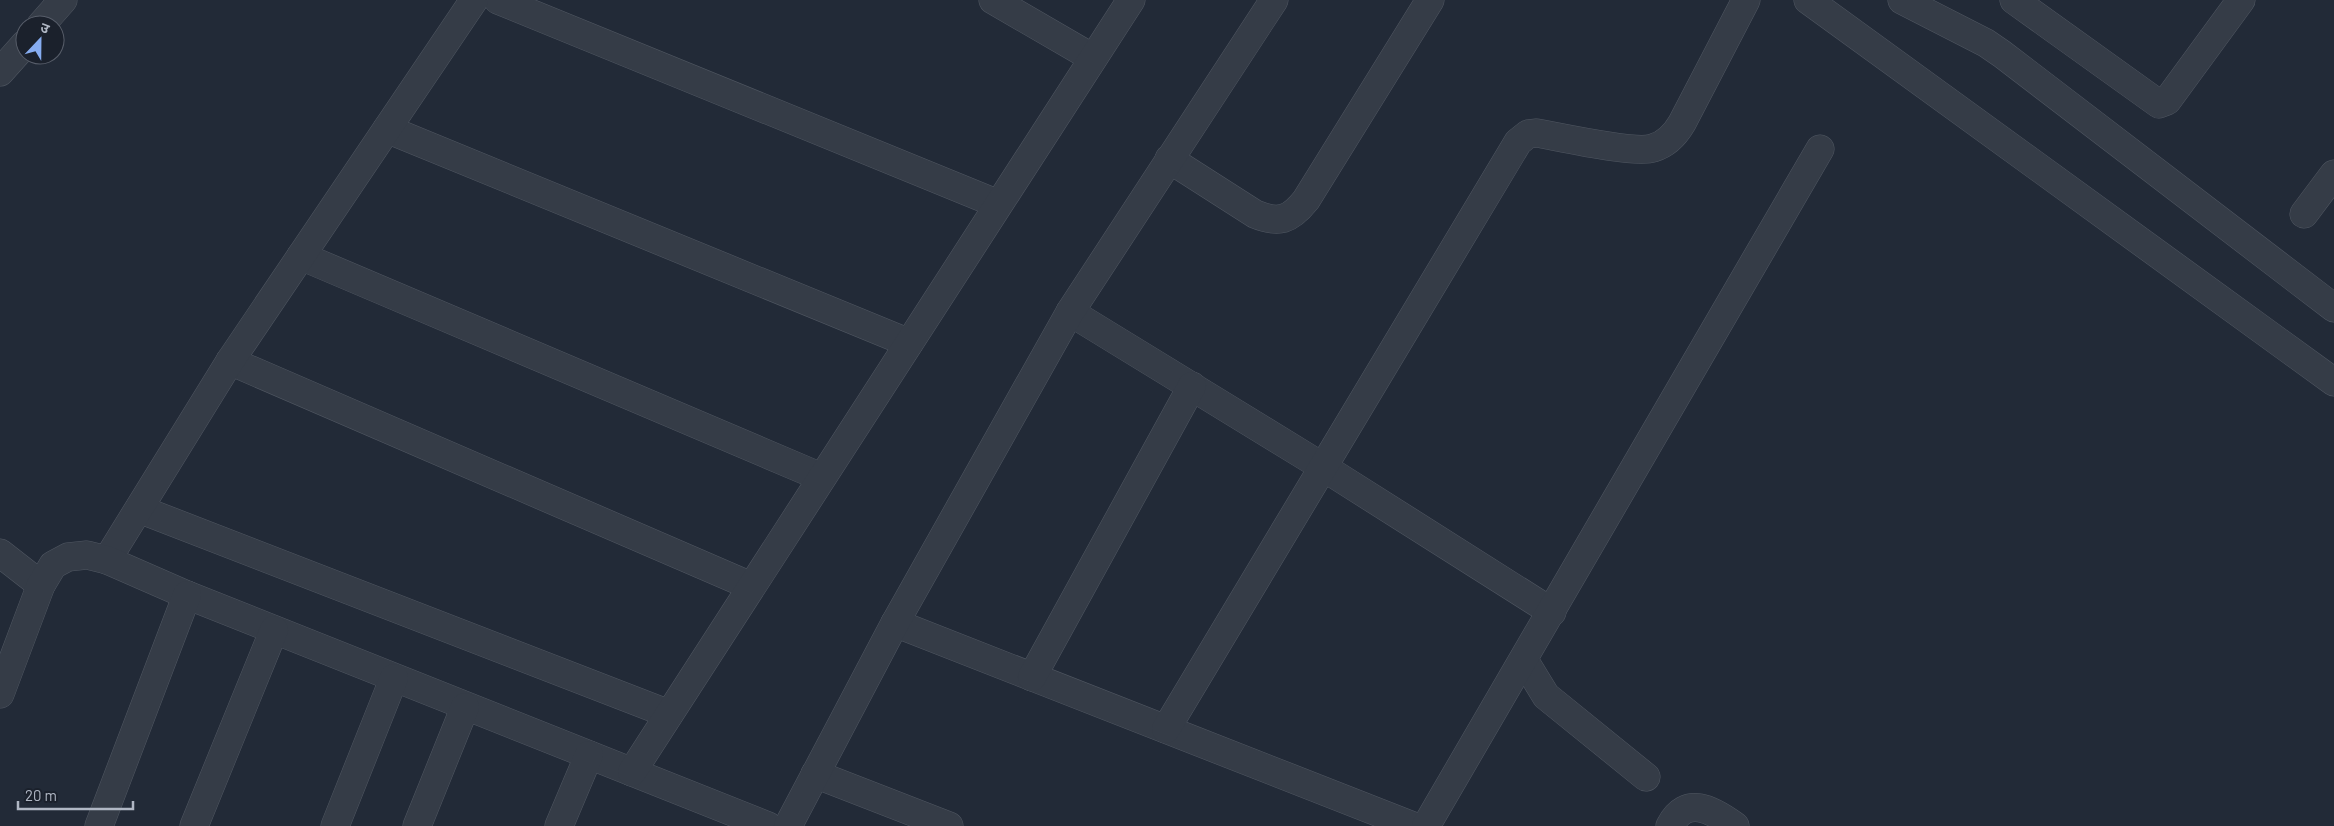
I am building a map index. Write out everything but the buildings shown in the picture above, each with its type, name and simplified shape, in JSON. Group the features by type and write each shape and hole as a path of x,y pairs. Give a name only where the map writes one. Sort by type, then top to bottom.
{"street":[{"path":"50,15 63,0"},
{"path":"107,560 230,361 474,0"},
{"path":"498,0 998,204"},
{"path":"993,0 1094,58"},
{"path":"632,772 1131,0"},
{"path":"788,826 895,624 1070,312 1274,0"},
{"path":"1169,160 1267,220 1279,220 1290,216 1306,200 1430,0"},
{"path":"1166,729 1518,142 1528,134 1537,134 1641,150 1660,146 1676,133 1682,123 1746,0"},
{"path":"1808,0 2334,382"},
{"path":"1902,0 1986,43 2002,54 2334,308"},
{"path":"2014,0 2159,104 2167,101 2241,0"},
{"path":"0,72 15,55"},
{"path":"387,129 909,343"},
{"path":"1426,826 1820,149"},
{"path":"2304,214 2334,174"},
{"path":"301,256 821,477"},
{"path":"1070,312 1323,466 1552,612"},
{"path":"230,361 751,586"},
{"path":"1032,677 1192,386"},
{"path":"139,509 669,714"},
{"path":"0,553 41,585"},
{"path":"0,694 41,585 53,565 68,557 87,555 107,560 187,595 465,707 768,826"},
{"path":"99,826 187,595"},
{"path":"895,624 1413,826"},
{"path":"194,826 274,630"},
{"path":"1524,660 1546,696 1646,777"},
{"path":"336,826 394,678"},
{"path":"416,826 465,707"},
{"path":"559,826 589,755"},
{"path":"816,774 949,826"},
{"path":"1670,826 1676,814 1688,808 1700,808 1719,815 1735,826"}]}
